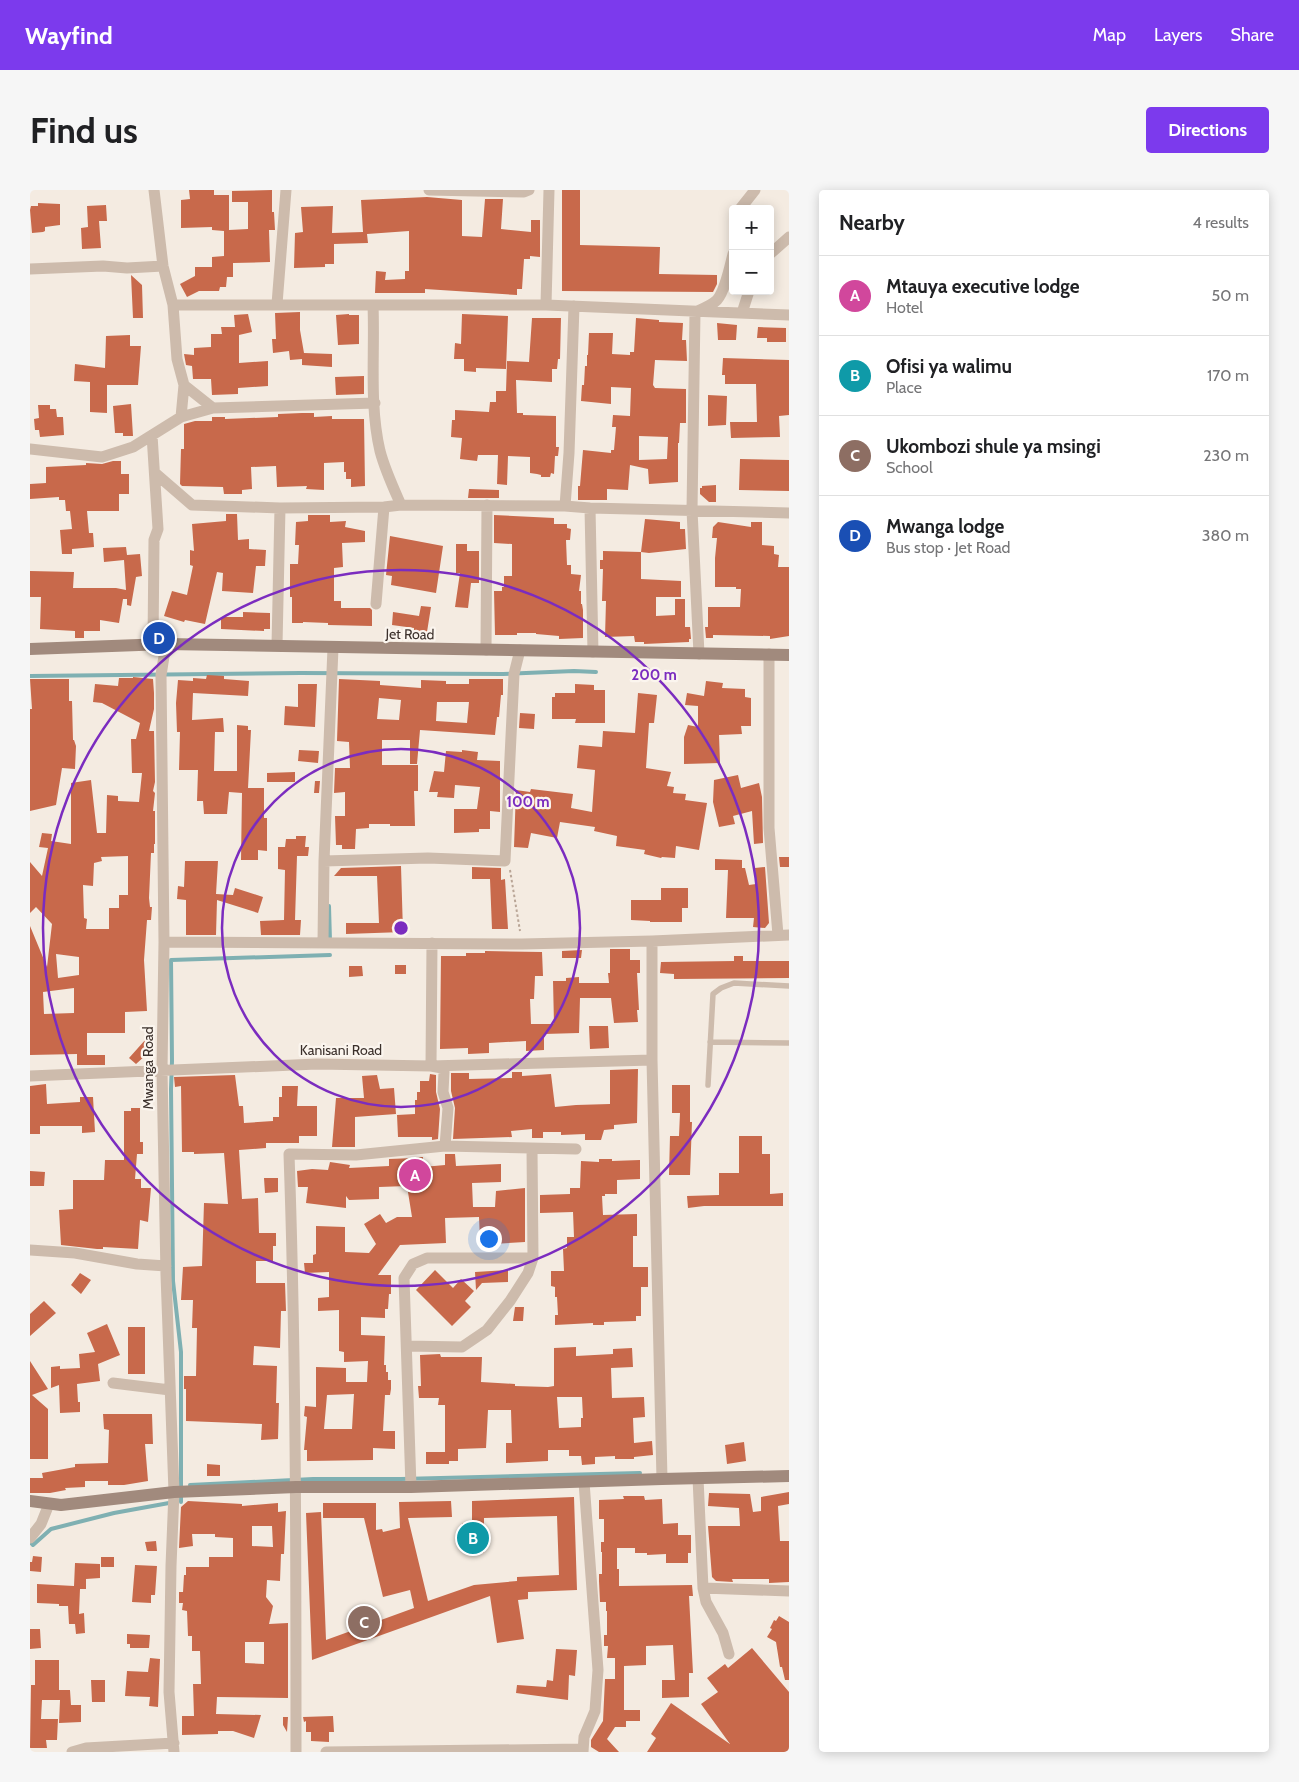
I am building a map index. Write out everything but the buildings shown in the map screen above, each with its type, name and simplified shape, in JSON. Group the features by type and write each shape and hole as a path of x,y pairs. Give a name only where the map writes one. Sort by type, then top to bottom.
{"street":[{"path":"154,190 163,266 173,304 177,360 184,385 181,417"},
{"path":"277,304 286,190"},
{"path":"429,190 524,192 529,190"},
{"path":"546,305 550,190"},
{"path":"743,205 755,190"},
{"path":"774,250 789,236"},
{"path":"30,269 163,266"},
{"path":"695,312 717,300 724,287 729,269"},
{"path":"742,313 748,295"},
{"path":"173,304 546,305 789,315"},
{"path":"373,305 375,403 379,449 385,469 401,505"},
{"path":"565,506 570,435 574,306"},
{"path":"695,312 692,510 699,654"},
{"path":"184,385 212,408"},
{"path":"30,449 102,457 133,447 181,417 212,408 375,403"},
{"name":"Mwanga Road","path":"152,435 158,529 154,540 161,675 164,942 162,1070 166,1266 174,1492 169,1692 174,1748"},
{"path":"155,473 192,505 280,508 384,507 401,505 565,506 789,513"},
{"path":"486,650 487,505"},
{"path":"376,604 384,507"},
{"path":"277,645 280,508"},
{"path":"590,508 593,652"},
{"name":"Jet Road","path":"30,648 159,644 277,645 333,648 789,655"},
{"path":"324,943 324,861 333,648"},
{"path":"324,861 428,858 505,861 514,674 520,650"},
{"path":"164,942 522,944 784,935 769,828 768,654"},
{"path":"652,941 652,1060 662,1478"},
{"path":"432,942 431,1066 442,1068 444,1072 443,1092 448,1108 445,1146"},
{"name":"Kanisani Road","path":"30,1076 317,1064 431,1066 652,1060"},
{"path":"296,1752 294,1297 289,1154 356,1155 445,1146 576,1149"},
{"path":"407,1346 462,1346 487,1330 528,1273 533,1258 532,1149"},
{"path":"30,1250 76,1253 137,1264 166,1266"},
{"path":"411,1487 404,1278 414,1264 427,1258 533,1258"},
{"path":"113,1383 170,1390"},
{"path":"30,1501 49,1504 94,1502 174,1492 296,1487 411,1487 662,1478 789,1476"},
{"path":"698,1478 703,1588 706,1602 724,1633 729,1654"},
{"path":"326,1752 583,1750 584,1737 595,1711 598,1670 584,1482"},
{"path":"30,1538 40,1524 49,1504"},
{"path":"703,1588 789,1591"},
{"path":"72,1752 86,1748 174,1748"}],"lane":[{"path":"708,1085 713,994 721,988 734,983 789,986"},
{"path":"710,1042 789,1043"}],"path":[{"path":"505,861 511,871 522,944"}],"waterway":[{"path":"30,676 596,672"},
{"path":"329,906 330,941"},
{"path":"181,1502 181,1352 173,1281 171,960 330,955"},
{"path":"190,1485 313,1479 401,1479 640,1473"},
{"path":"30,1542 33,1545 51,1529 114,1513 169,1503"}],"place":[{"name":"Mwanga lodge","path":"159,638"},
{"name":"Mtauya executive lodge","path":"415,1175"},
{"name":"Ofisi ya walimu","path":"473,1538"},
{"name":"Ukombozi shule ya msingi","path":"364,1622"}]}
